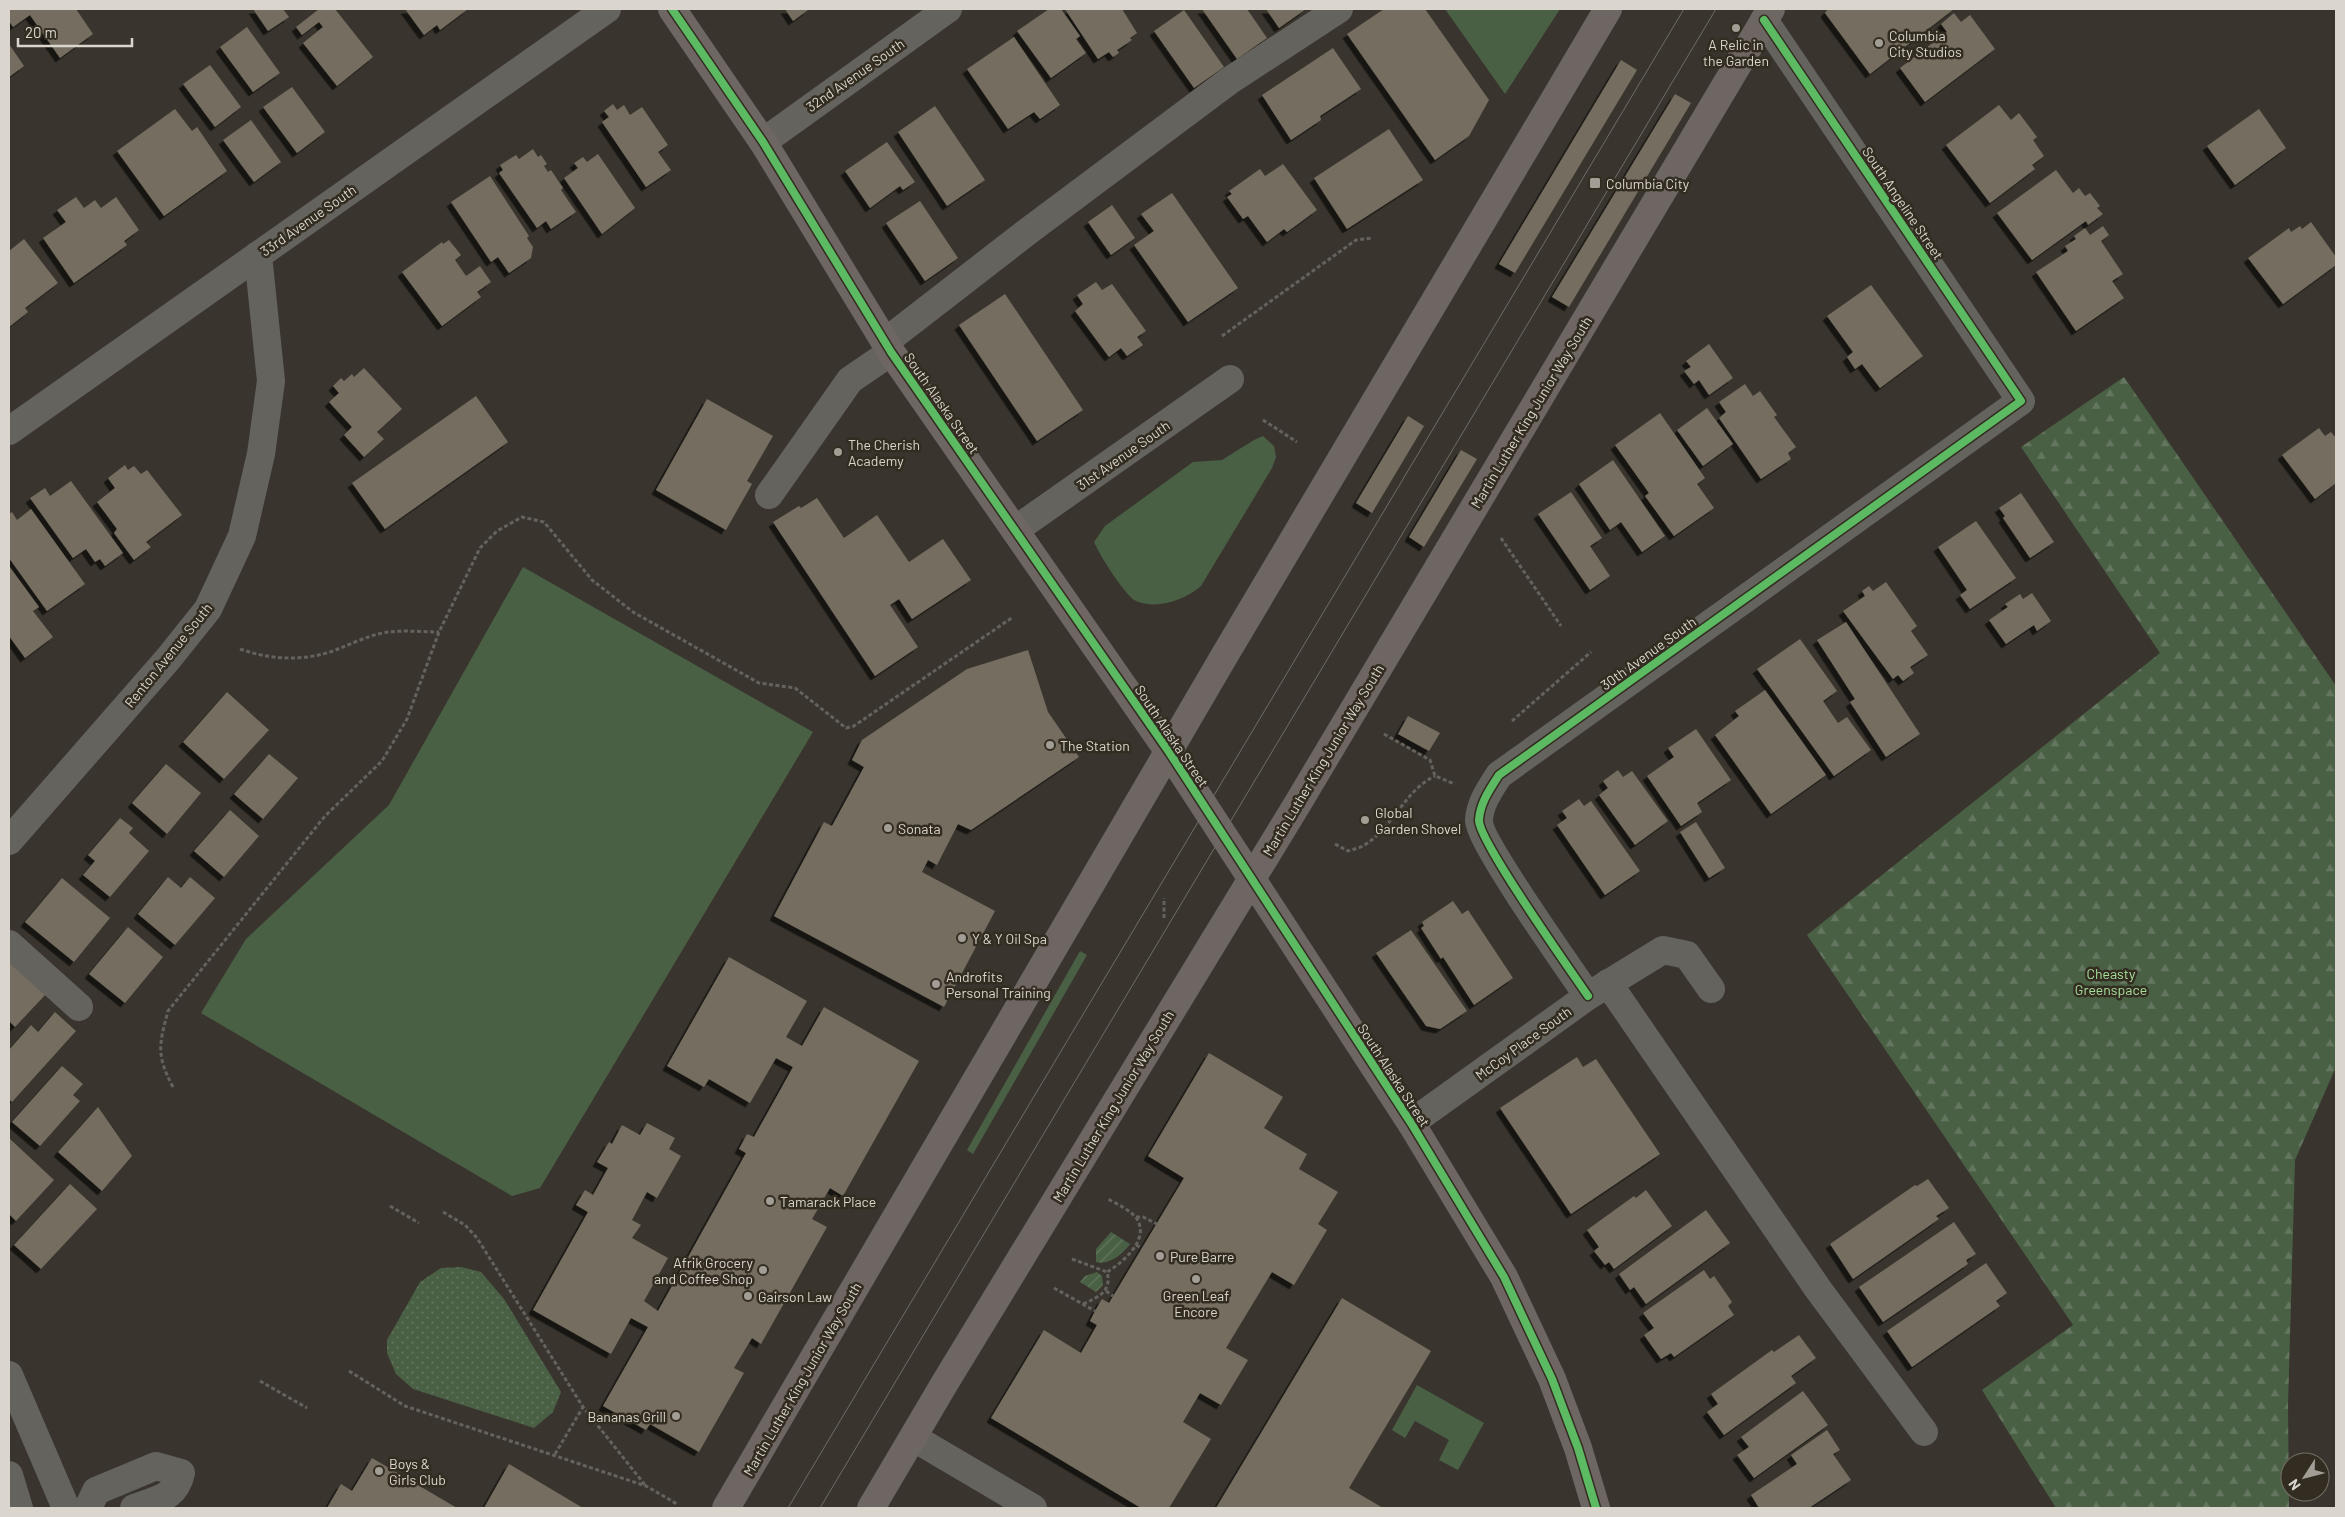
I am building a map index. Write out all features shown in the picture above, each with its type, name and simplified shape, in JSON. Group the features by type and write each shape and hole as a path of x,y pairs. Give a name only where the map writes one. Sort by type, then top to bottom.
{"main road":[{"name":"South Alaska Street","path":"672,9 763,142 888,347 1169,752 1411,1123 1504,1277 1552,1380 1578,1448 1596,1508"},
{"name":"Martin Luther King Junior Way South","path":"726,1508 1169,752 1608,9"},
{"name":"Martin Luther King Junior Way South","path":"871,1508 956,1364 1252,879 1767,14"}],"street":[{"name":"33rd Avenue South","path":"9,431 606,9"},
{"name":"32nd Avenue South","path":"763,142 948,9"},
{"path":"769,495 850,380 888,347 1027,232 1221,87 1339,9"},
{"name":"South Angeline Street","path":"1767,14 2021,401"},
{"name":"Renton Avenue South","path":"9,841 168,659 208,609 242,536 261,454 271,381 258,255"},
{"name":"31st Avenue South","path":"1015,530 1230,379"},
{"name":"30th Avenue South","path":"1924,1432 1598,990 1491,850 1479,822 1485,797 1499,775 2021,401"},
{"path":"9,944 79,1007"},
{"name":"McCoy Place South","path":"1411,1123 1598,990 1663,950 1688,955 1711,989"},
{"path":"9,1375 66,1508"},
{"path":"914,1438 1033,1508"},
{"path":"88,1508 96,1491 156,1466 181,1473 178,1488 168,1495 134,1508"},
{"path":"9,1475 19,1508"}],"path":[{"path":"1222,336 1356,240 1373,238"},
{"path":"1263,420 1298,442"},
{"path":"173,1087 161,1057 160,1042 168,1011 325,816 382,761 407,719 439,632 480,548 497,531 522,517 544,522 592,580 633,612 759,683 795,688 846,728 854,726 1013,617"},
{"path":"1501,538 1561,626"},
{"path":"240,649 259,656 307,659 337,650 359,640 389,632 439,632"},
{"path":"1505,727 1590,652"},
{"path":"1384,734 1430,760 1435,776"},
{"path":"1335,844 1348,851 1365,845 1379,834 1422,782 1435,776 1455,784"},
{"path":"1164,898 1164,918"},
{"path":"1108,1199 1136,1217 1157,1224"},
{"path":"390,1206 419,1223"},
{"path":"443,1212 465,1225 477,1238 583,1407 646,1486"},
{"path":"1107,1272 1126,1259 1136,1245 1140,1235 1140,1224 1136,1217"},
{"path":"1136,1245 1142,1248"},
{"path":"1072,1259 1107,1272 1110,1280 1106,1291 1099,1297 1083,1304"},
{"path":"1054,1288 1096,1311"},
{"path":"1106,1291 1114,1296"},
{"path":"349,1371 405,1406 555,1454 646,1486 677,1504"},
{"path":"260,1381 307,1408"},
{"path":"555,1454 583,1407"}],"green space":[{"path":"1445,9 1560,9 1505,94"},
{"name":"Cheasty Greenspace","path":"2124,377 2336,686 2336,1067 2295,1160 2288,1452 2280,1452 2280,1502 2289,1502 2289,1508 2056,1508 1982,1390 2073,1325 1807,935 2160,653 2021,447"},
{"path":"1263,436 1274,446 1276,457 1272,468 1201,586 1187,596 1162,604 1144,604 1131,598 1101,556 1094,542 1105,526 1193,462 1222,460"},
{"path":"523,567 813,732 540,1188 512,1196 201,1013 246,939 389,805"},
{"path":"1080,951 1087,955 973,1154 967,1150"},
{"path":"1111,1232 1130,1244 1123,1252 1110,1261 1096,1262 1096,1249"},
{"path":"461,1267 481,1272 504,1299 561,1392 553,1412 534,1428 413,1389 396,1374 387,1353 387,1340 420,1282 441,1268"},
{"path":"1097,1272 1102,1276 1103,1285 1096,1292 1080,1282 1085,1276"},
{"path":"1417,1385 1484,1423 1458,1470 1439,1460 1449,1440 1415,1421 1405,1438 1392,1430"}],"building":[{"path":"9,9 76,9 93,34 60,58 30,15 13,27 9,21"},
{"path":"253,9 283,9 289,17 268,31"},
{"path":"319,9 335,9 373,57 337,86 303,43 323,27 319,22 302,35 296,27"},
{"path":"405,9 468,9 440,30 437,25 424,35"},
{"path":"785,9 807,9 808,10 793,21"},
{"path":"1049,9 1061,9 1080,36 1076,39 1086,53 1051,78 1017,31"},
{"path":"1065,9 1122,9 1137,33 1130,38 1132,40 1117,50 1119,53 1113,57 1109,52 1098,59"},
{"path":"1202,9 1247,9 1267,38 1237,59"},
{"path":"1266,9 1306,9 1279,28"},
{"path":"1384,9 1425,9 1489,100 1469,136 1435,160 1347,34"},
{"name":"Columbia City Studios","path":"1828,9 1954,9 1870,74 1825,13"},
{"path":"1184,10 1224,67 1194,88 1154,31"},
{"path":"1954,13 1961,22 1970,15 1995,49 1925,102 1900,68 1947,32 1941,24"},
{"path":"247,27 280,73 253,92 220,47"},
{"path":"1014,37 1060,105 1040,119 1034,112 1008,129 967,69"},
{"path":"9,44 24,66 9,77"},
{"path":"1333,48 1361,89 1320,116 1321,120 1291,140 1262,95"},
{"path":"1621,60 1637,70 1515,273 1499,264"},
{"path":"210,65 241,107 215,127 183,84"},
{"path":"292,87 325,132 297,153 263,107"},
{"path":"1675,94 1691,103 1569,307 1552,297"},
{"path":"613,104 617,110 624,105 630,115 642,107 668,145 658,152 671,170 646,187 602,122 609,117 604,111"},
{"path":"1999,105 2011,120 2019,113 2037,137 2033,140 2044,156 2032,165 2035,169 1990,203 1946,145"},
{"path":"935,106 985,180 947,206 898,132"},
{"path":"175,109 192,131 197,127 227,171 164,216 117,151"},
{"path":"2259,109 2286,148 2235,185 2207,146"},
{"path":"251,120 281,162 254,182 223,140"},
{"path":"1389,129 1423,180 1347,229 1314,178"},
{"path":"887,142 915,182 903,190 900,186 870,208 845,171"},
{"path":"533,149 538,157 541,155 547,164 544,166 548,172 551,170 563,188 561,190 576,212 551,229 546,221 537,228 499,173 503,170 500,165 516,155 519,159"},
{"path":"598,154 635,208 602,234 564,178 578,168 574,163 583,157 587,162"},
{"path":"1283,164 1317,210 1287,232 1284,229 1267,242 1248,216 1243,219 1227,197 1232,194 1229,191 1260,169 1265,176"},
{"path":"2056,170 2073,193 2079,188 2085,196 2090,193 2100,206 2097,208 2103,214 2088,225 2086,221 2032,260 1997,213"},
{"path":"490,176 529,236 527,238 533,247 531,258 509,273 498,257 491,262 451,202"},
{"path":"1172,193 1238,288 1188,322 1134,245 1154,231 1141,214"},
{"path":"76,197 84,208 95,200 101,208 116,197 139,230 124,241 127,245 74,283 43,238 66,222 57,210"},
{"path":"920,201 958,258 925,281 886,223"},
{"path":"1112,205 1135,238 1111,255 1088,222"},
{"path":"2311,222 2336,257 2336,265 2283,304 2248,258 2289,228 2291,232 2300,226 2302,229"},
{"path":"2103,226 2109,235 2101,241 2123,274 2112,281 2124,298 2076,331 2036,272 2068,251 2065,246 2076,239 2074,236 2085,228 2090,235"},
{"path":"24,239 58,283 25,308 28,312 9,327 9,251"},
{"path":"449,240 461,255 455,260 466,276 480,266 491,282 477,292 481,297 442,326 402,272 442,242 443,244"},
{"path":"1096,282 1102,290 1112,284 1146,331 1137,337 1143,345 1127,356 1121,348 1109,357 1075,311 1083,304 1077,295"},
{"path":"1871,285 1923,356 1880,388 1862,364 1855,369 1847,357 1853,352 1827,316"},
{"path":"1005,294 1083,410 1037,441 959,325"},
{"path":"1709,344 1733,378 1709,395 1699,380 1694,384 1684,371 1691,367 1686,361"},
{"path":"364,368 402,409 377,432 384,439 364,457 344,435 352,427 329,402 339,393 333,386 341,378 344,381 352,374 354,377"},
{"path":"1745,384 1753,396 1760,391 1777,415 1774,417 1796,447 1788,453 1791,459 1761,479 1719,418 1726,412 1719,402"},
{"path":"476,396 508,442 385,529 352,483"},
{"path":"707,399 773,436 747,481 752,484 726,530 656,490"},
{"path":"1707,408 1733,444 1703,466 1677,430"},
{"path":"1660,413 1705,478 1697,484 1714,508 1674,536 1645,496 1649,493 1615,445"},
{"path":"1408,416 1424,426 1372,513 1356,503"},
{"path":"2319,428 2325,436 2331,432 2336,438 2336,483 2315,499 2282,455"},
{"path":"1461,450 1477,459 1424,547 1409,537"},
{"path":"1613,460 1665,536 1642,552 1621,522 1610,530 1579,484"},
{"path":"125,465 128,470 134,466 141,474 147,470 182,515 146,542 151,547 134,560 114,533 117,529 97,502 115,488 108,478"},
{"path":"71,481 123,553 105,566 100,559 95,562 86,549 73,558 30,498 45,488 50,496"},
{"path":"1571,492 1602,538 1590,546 1610,576 1590,590 1538,514"},
{"path":"2021,493 2054,542 2030,558 2003,518 2005,516 1999,508"},
{"path":"817,498 844,538 877,515 909,562 943,539 971,580 912,619 899,599 890,605 918,647 875,676 773,522 799,506 801,508"},
{"path":"31,509 85,584 47,611 9,558 9,514 12,512 17,520"},
{"path":"1976,521 2016,578 1970,609 1960,595 1967,590 1938,547"},
{"path":"9,566 39,607 33,611 53,637 25,658 9,636"},
{"path":"1886,582 1917,626 1911,631 1928,655 1910,667 1914,673 1903,681 1898,675 1893,679 1843,611 1865,596 1862,591 1869,586 1873,591"},
{"path":"2032,593 2051,621 2037,631 2034,625 2006,644 1989,620 2008,607 2005,604 2020,594 2023,599"},
{"path":"1846,622 1920,734 1886,757 1850,702 1855,699 1817,640"},
{"path":"1800,639 1837,691 1823,701 1838,723 1847,717 1871,750 1834,776 1757,669"},
{"name":"Sonata","path":"1028,650 1048,712 1079,757 971,830 958,824 937,865 928,860 922,872 995,911 944,1007 774,916 824,822 832,826 864,767 852,760 862,740 967,669"},
{"path":"1765,690 1826,775 1771,814 1715,735 1739,716 1735,711"},
{"path":"227,692 269,730 224,779 183,742"},
{"path":"1408,716 1440,733 1429,751 1398,734"},
{"path":"1696,729 1731,780 1697,803 1702,812 1681,826 1647,776 1674,757 1668,748"},
{"path":"269,754 298,778 263,819 234,794"},
{"path":"166,764 201,793 167,834 132,803"},
{"path":"1618,770 1623,777 1632,771 1668,821 1635,845 1599,795 1608,788 1603,781"},
{"path":"1579,799 1584,806 1591,801 1640,871 1605,895 1557,825 1567,818 1562,811"},
{"path":"230,810 259,836 224,877 194,851"},
{"path":"120,818 133,828 129,833 149,851 110,897 83,875 95,861 88,855"},
{"path":"1696,822 1725,868 1709,878 1680,832"},
{"path":"168,877 181,888 190,877 215,898 175,945 138,914"},
{"path":"62,878 110,918 74,962 25,922"},
{"path":"1453,901 1462,914 1468,910 1513,978 1474,1005 1443,957 1441,959 1421,928 1424,926 1422,922"},
{"path":"128,927 163,957 125,1003 89,974"},
{"path":"1411,930 1467,1011 1440,1029 1426,1026 1376,953"},
{"name":"Tamarack Place","path":"729,957 807,1001 786,1037 802,1046 824,1007 919,1061 843,1196 830,1188 812,1219 827,1227 761,1344 752,1338 734,1368 744,1373 699,1452 650,1424 646,1430 603,1406 648,1327 631,1318 611,1354 533,1310 588,1212 576,1205 585,1190 593,1195 608,1168 597,1162 609,1142 612,1144 622,1125 640,1135 647,1123 675,1138 669,1149 681,1156 657,1198 647,1192 632,1220 641,1225 632,1238 668,1258 644,1301 658,1311 746,1153 739,1149 747,1134 754,1137 793,1067 776,1058 750,1103 709,1079 704,1087 667,1066"},
{"path":"9,959 47,993 15,1027 9,1021"},
{"path":"55,1012 76,1031 12,1102 9,1099 9,1050 31,1025 38,1032"},
{"name":"Green Leaf Encore","path":"1209,1053 1283,1097 1264,1128 1307,1154 1299,1169 1338,1192 1318,1224 1327,1230 1294,1285 1272,1272 1226,1348 1248,1360 1221,1405 1200,1393 1183,1422 1211,1439 1169,1508 1141,1508 991,1418 1044,1330 1081,1353 1097,1325 1090,1321 1102,1299 1109,1303 1184,1178 1148,1156"},
{"path":"1577,1057 1583,1067 1596,1059 1660,1154 1571,1214 1500,1108"},
{"path":"62,1066 83,1084 73,1095 80,1101 40,1146 12,1122"},
{"path":"98,1107 132,1156 102,1191 58,1152"},
{"path":"9,1138 54,1180 16,1221 9,1214"},
{"path":"1928,1179 1949,1208 1936,1216 1939,1219 1853,1279 1830,1244 1915,1185 1917,1186"},
{"path":"70,1184 97,1209 41,1269 14,1245"},
{"path":"1646,1190 1672,1226 1614,1269 1609,1262 1605,1265 1594,1251 1599,1247 1587,1230 1634,1196 1636,1198"},
{"path":"1706,1210 1730,1243 1646,1304 1634,1287 1630,1290 1619,1274"},
{"path":"1954,1222 1976,1254 1966,1260 1968,1264 1883,1322 1859,1287"},
{"path":"1986,1263 2007,1293 1996,1301 2000,1306 1912,1367 1887,1331"},
{"path":"1704,1270 1710,1279 1714,1276 1732,1302 1728,1306 1734,1315 1674,1357 1671,1353 1661,1359 1644,1335 1654,1328 1643,1313"},
{"path":"1342,1298 1431,1351 1349,1488 1383,1508 1216,1508"},
{"path":"1799,1335 1816,1358 1791,1376 1796,1383 1724,1435 1707,1412 1718,1404 1711,1394 1772,1350 1774,1352"},
{"path":"1803,1391 1828,1425 1754,1478 1737,1455 1749,1447 1741,1437"},
{"path":"1827,1430 1840,1450 1833,1454 1851,1480 1809,1508 1759,1508 1751,1495 1797,1464 1791,1455"},
{"name":"Boys & Girls Club","path":"372,1458 457,1508 327,1508 341,1484 352,1491"},
{"path":"509,1464 583,1508 484,1508"}],"tram line":[{"path":"788,1508 1684,9"},
{"path":"820,1508 1716,9"}],"cycle path":[{"path":"672,9 763,142 891,352 1169,752 1411,1123 1504,1277 1552,1379 1578,1448 1596,1508"},
{"path":"1588,996 1509,878 1483,832 1479,820 1481,808 1499,775 2021,401 1764,20"}],"place":[{"name":"A Relic in the Garden","path":"1736,28"},
{"name":"Columbia City Studios","path":"1879,43"},
{"name":"Columbia City","path":"1595,183"},
{"name":"The Cherish Academy","path":"838,452"},
{"name":"The Station","path":"1050,745"},
{"name":"Global Garden Shovel","path":"1365,820"},
{"name":"Sonata","path":"888,828"},
{"name":"Y & Y Oil Spa","path":"962,938"},
{"name":"Androfits Personal Training","path":"936,984"},
{"name":"Tamarack Place","path":"770,1201"},
{"name":"Pure Barre","path":"1160,1256"},
{"name":"Afrik Grocery and Coffee Shop","path":"763,1270"},
{"name":"Green Leaf Encore","path":"1196,1279"},
{"name":"Gairson Law","path":"748,1296"},
{"name":"Bananas Grill","path":"676,1416"},
{"name":"Boys & Girls Club","path":"379,1471"}]}
